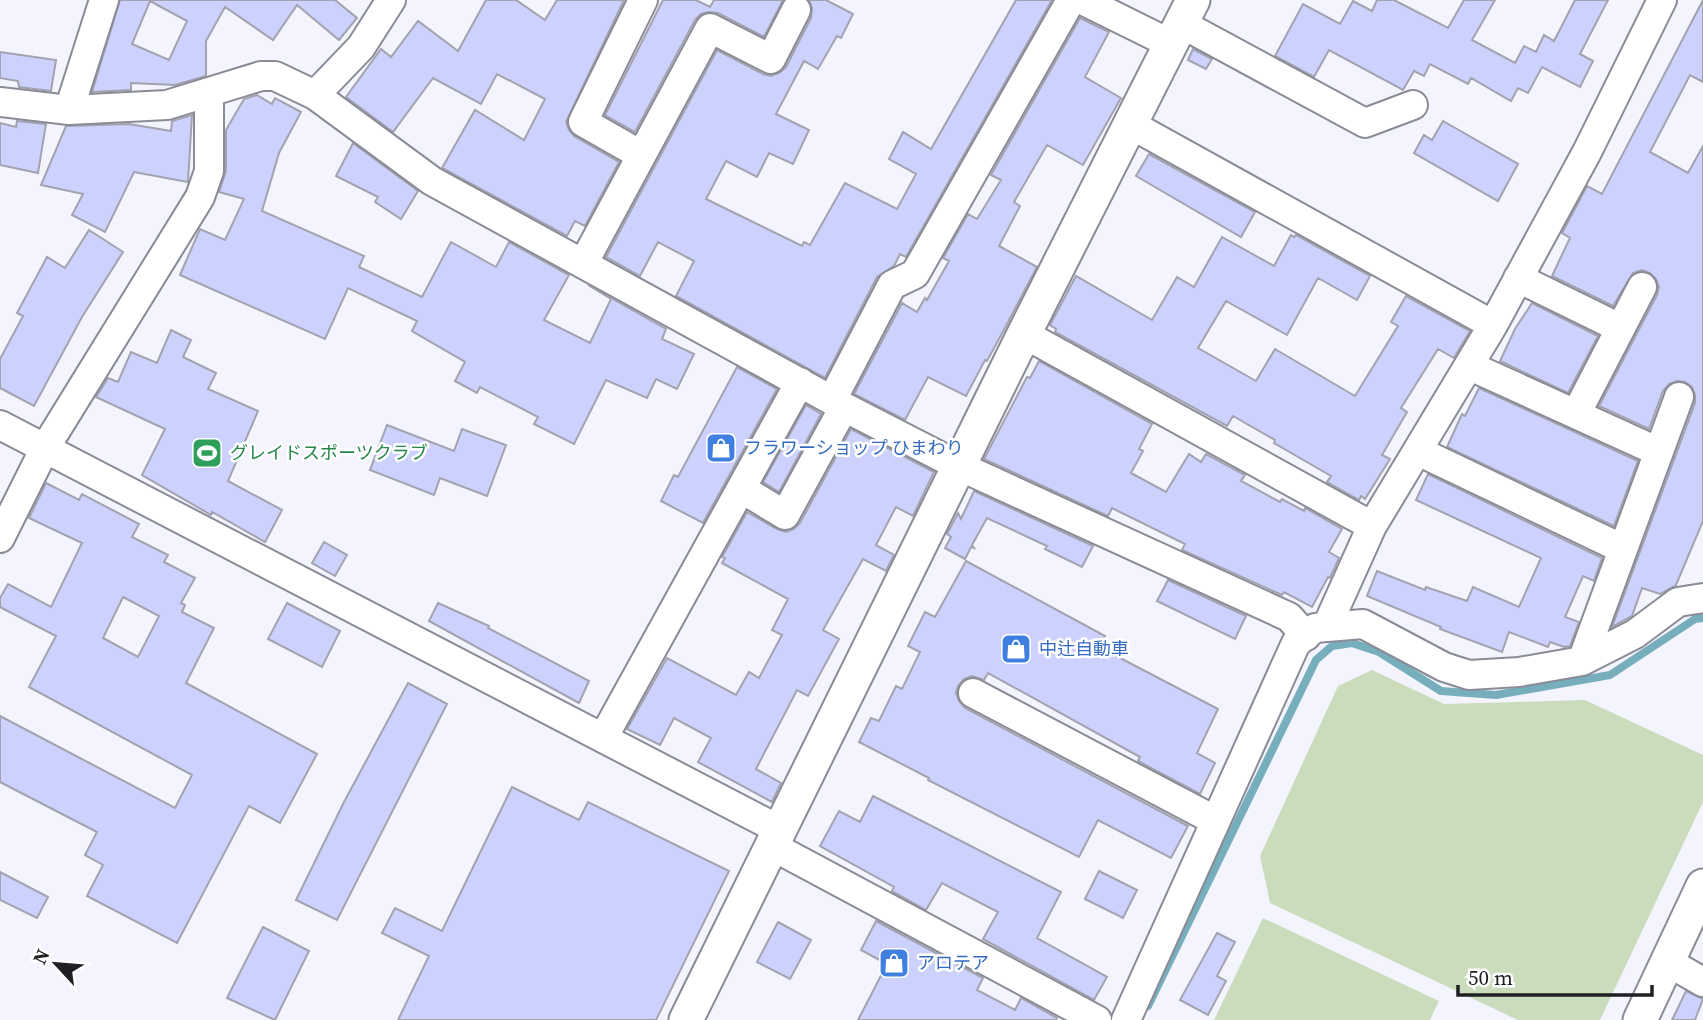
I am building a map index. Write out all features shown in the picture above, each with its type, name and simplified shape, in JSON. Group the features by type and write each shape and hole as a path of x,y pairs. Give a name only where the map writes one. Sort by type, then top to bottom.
{"street":[{"path":"69,110 104,0"},
{"path":"314,94 361,47 391,0"},
{"path":"642,155 583,122 643,0"},
{"path":"752,495 785,514 892,285 915,274 1071,0"},
{"path":"1082,0 1182,23 1365,122 1413,105"},
{"path":"1316,631 1372,526 1493,325 1587,152 1662,0"},
{"path":"583,264 710,28 771,59 796,10"},
{"path":"686,1020 1024,334 1182,23"},
{"path":"0,102 69,110 167,105 261,76 275,76 314,94 432,181 838,403 959,466 1316,631"},
{"path":"0,538 45,448 200,197 209,171 209,93"},
{"path":"1130,124 1493,325"},
{"path":"1518,278 1620,328"},
{"path":"1576,414 1642,286"},
{"path":"1024,334 1372,526"},
{"path":"1469,366 1659,452"},
{"path":"603,738 800,382"},
{"path":"1582,661 1679,397"},
{"path":"0,425 603,738 1097,1020"},
{"path":"1418,451 1623,549"},
{"path":"1126,1020 1296,643 1316,631 1363,624 1444,667 1469,674 1519,672 1582,661 1635,634 1678,602 1703,598"},
{"path":"973,693 1216,821"},
{"path":"1640,1020 1703,886"},
{"path":"1668,962 1703,982"}],"green space":[{"path":"1372,670 1444,704 1585,700 1703,755 1703,802 1600,1020 1518,1020 1270,903 1260,856 1338,686"},
{"path":"1263,918 1439,1001 1430,1020 1214,1020"}],"building":[{"path":"120,0 335,0 357,18 339,40 297,5 273,40 225,7 206,41 206,76 175,85 131,83 131,90 92,92","holes":["150,1 187,21 169,60 132,44"]},
{"path":"486,0 516,0 545,20 557,0 624,0 566,122 574,136 619,162 585,226 575,221 567,236 442,168 475,110 524,140 545,99 497,74 481,104 433,78 393,132 346,97 381,49 391,57 418,21 458,51"},
{"path":"663,0 696,0 710,7 714,0 783,0 764,37 718,13 701,14 695,20 635,132 605,115"},
{"path":"809,0 826,0 853,14 841,38 837,36 818,69 804,61 776,114 809,130 793,164 769,153 757,177 726,161 706,199 802,246 804,242 810,245 845,183 897,209 916,174 889,159 903,132 931,149 1016,0 1052,0 906,257 900,254 894,266 877,277 825,378 676,296 694,261 658,242 640,276 606,257 717,50 763,74 771,76 779,73 786,67 811,18"},
{"path":"1377,0 1394,0 1448,28 1464,0 1495,0 1472,40 1515,63 1524,46 1536,52 1544,35 1554,41 1575,0 1608,0 1580,54 1593,61 1580,87 1542,67 1528,93 1518,88 1511,101 1471,78 1468,84 1430,64 1424,76 1414,71 1403,90 1329,50 1314,77 1275,56 1303,4 1340,24 1353,1 1372,11"},
{"path":"1703,0 1703,82 1690,75 1650,152 1688,173 1703,146 1703,521 1676,585 1660,594 1642,588 1632,616 1612,627 1695,403 1695,395 1692,387 1685,382 1669,384 1663,391 1649,429 1599,406 1659,287 1650,273 1642,270 1633,273 1613,306 1552,276 1570,238 1562,233 1587,186 1602,194"},
{"path":"1080,18 1109,32 1085,77 1121,98 1083,165 1047,145 1014,202 1020,206 999,246 1037,267 966,396 928,377 905,420 854,394 902,303 917,312 925,298 927,300 949,261 943,258 968,214 977,219 1001,180 991,175"},
{"path":"1193,49 1212,59 1206,69 1188,60"},
{"path":"0,52 56,60 51,91 19,87 18,81 0,78"},
{"path":"257,95 272,104 275,98 301,112 279,153 262,211 364,256 359,267 422,297 451,242 496,267 509,242 569,275 544,320 590,343 611,299 588,285 666,329 662,339 694,354 677,389 656,379 647,398 606,380 574,444 534,424 538,417 480,387 477,393 455,381 465,362 412,331 417,321 348,288 325,339 180,275 200,229 225,240 244,199 219,192 226,171 226,130 244,99"},
{"path":"192,115 188,182 134,172 105,232 72,215 83,194 41,185 66,126 129,124 171,131 172,121"},
{"path":"17,121 46,124 38,173 0,165 0,123 16,127"},
{"path":"1443,121 1518,164 1498,201 1414,153 1424,135 1432,140"},
{"path":"353,143 418,191 401,219 375,202 378,197 336,176"},
{"path":"1149,154 1255,212 1241,237 1136,176"},
{"path":"89,230 123,252 82,317 34,406 0,388 0,359 23,316 17,313 47,257 65,268"},
{"path":"1291,235 1296,235 1370,276 1357,300 1318,278 1287,335 1226,301 1198,348 1256,381 1275,349 1355,396 1398,326 1391,322 1406,296 1470,331 1454,358 1438,349 1401,408 1407,412 1382,455 1390,459 1365,499 1361,496 1359,500 1327,482 1331,476 1233,416 1227,426 1055,332 1056,329 1050,325 1076,276 1152,320 1177,277 1194,287 1222,237 1274,266"},
{"path":"1532,303 1598,336 1568,393 1500,361 1515,329"},
{"path":"171,330 191,340 183,357 216,373 208,389 258,411 228,481 282,510 265,542 212,512 211,515 142,475 165,429 96,397 108,378 118,382 131,352 157,363"},
{"path":"1039,361 1152,424 1139,449 1143,451 1131,473 1166,492 1189,454 1201,462 1206,454 1245,475 1241,481 1280,502 1282,499 1304,511 1305,508 1342,529 1329,552 1339,558 1312,607 1284,592 1282,595 1182,550 1185,544 1112,508 1108,516 984,459 1027,377 1030,378"},
{"path":"737,367 777,389 703,523 661,501 674,475 678,477"},
{"path":"1479,388 1638,461 1614,526 1447,447 1462,414 1465,416"},
{"path":"806,405 821,414 779,492 763,482"},
{"path":"387,425 454,451 462,429 506,445 487,496 440,478 434,495 370,470"},
{"path":"851,429 934,472 913,516 896,507 876,545 894,555 886,571 863,559 823,630 839,639 808,696 797,690 756,769 781,783 772,802 698,762 711,738 674,718 660,745 627,729 667,658 736,695 749,672 759,678 782,635 772,630 788,599 722,563 725,558 722,557 747,512 777,529 786,532 794,529 800,523"},
{"path":"1428,474 1602,558 1594,581 1583,576 1565,617 1579,622 1570,646 1564,647 1550,642 1548,647 1509,632 1502,652 1440,629 1441,627 1367,596 1377,571 1425,590 1426,587 1467,601 1473,587 1519,607 1541,558 1416,500"},
{"path":"46,483 79,500 82,494 139,524 132,537 168,555 164,562 195,578 181,603 185,605 182,612 214,628 186,683 317,754 280,823 249,806 177,943 87,896 103,865 85,855 97,832 0,782 0,716 175,808 192,775 29,687 56,636 0,607 0,598 8,584 51,607 82,543 29,518","holes":["123,597 159,616 138,657 103,638"]},
{"path":"974,491 1093,546 1082,567 1045,549 1047,546 987,518 972,545 974,548 971,547 965,559 945,548 951,537 947,534 958,513 961,519"},
{"path":"324,542 347,555 335,576 312,563"},
{"path":"966,561 1105,636 1099,647 1218,709 1197,753 1215,763 1200,794 1138,761 1140,757 988,673 984,680 972,676 964,679 958,686 956,693 965,708 1188,826 1171,858 1098,820 1079,857 859,742 871,718 879,721 896,686 902,689 920,652 908,646 925,612 935,617"},
{"path":"1168,580 1246,616 1235,639 1157,601"},
{"path":"287,603 340,631 322,667 268,639"},
{"path":"438,603 489,626 488,628 589,681 579,703 429,621"},
{"path":"408,683 447,704 337,920 296,900 344,802"},
{"path":"512,787 579,820 588,802 729,871 656,1020 398,1020 429,956 382,933 395,908 442,931"},
{"path":"873,796 1061,892 1037,938 1107,977 1094,1000 983,939 998,912 942,883 926,910 892,891 894,887 820,846 839,811 860,822"},
{"path":"1099,871 1137,890 1123,918 1085,899"},
{"path":"0,872 48,897 37,918 0,900"},
{"path":"876,921 983,978 977,990 1015,1010 1021,998 1057,1018 1056,1020 858,1020 887,964 861,950"},
{"path":"778,922 811,940 790,979 757,962"},
{"path":"263,927 309,951 275,1020 227,998"},
{"path":"1217,933 1235,942 1217,976 1226,981 1208,1015 1180,1000"},
{"path":"1686,991 1703,999 1695,1020 1672,1020"}],"waterway":[{"path":"1148,1006 1316,660 1332,646 1352,643 1379,652 1441,691 1496,695 1610,675 1695,619 1703,618"}],"place":[{"name":"フラワーショップ ひまわり","path":"721,448"},
{"name":"グレイドスポーツクラブ","path":"207,453"},
{"name":"中辻自動車","path":"1016,649"},
{"name":"アロテア","path":"894,963"}]}
